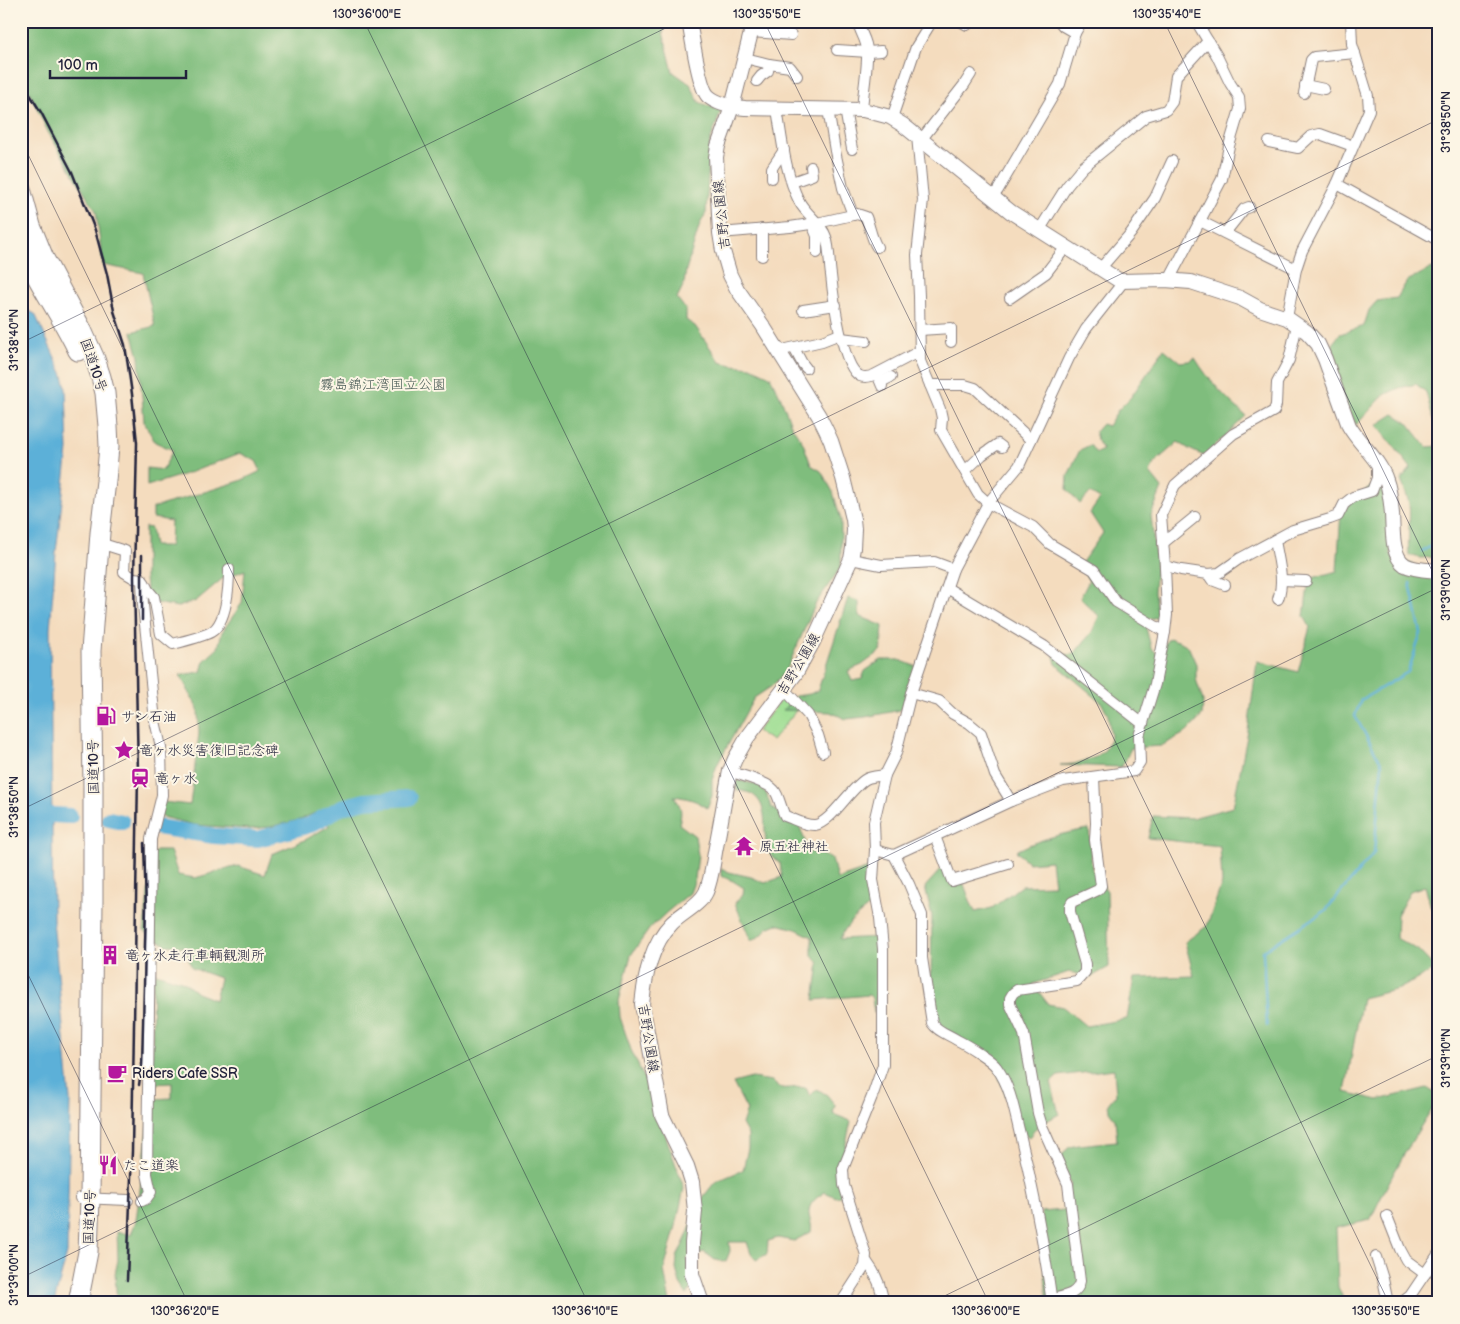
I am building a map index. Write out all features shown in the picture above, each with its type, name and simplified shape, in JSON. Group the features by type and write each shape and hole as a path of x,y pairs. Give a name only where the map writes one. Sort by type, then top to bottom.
{"highway":[{"name":"国道10号","path":"21,189 34,234 44,258 95,359 108,410 109,446 91,651 93,853 85,1198 73,1282 66,1303"},
{"name":"国道10号","path":"21,246 80,355 93,396 96,420 96,450 82,625 85,1198 88,1252 78,1303"}],"main road":[{"path":"690,21 697,64 707,95 716,102 732,107 862,110 892,118 1011,212 1120,281 1169,280 1191,282 1240,298 1260,309 1292,322 1308,332 1318,344 1333,377 1349,426 1377,463 1386,479 1392,513 1394,544 1398,557 1404,564 1413,568 1439,571"},
{"name":"吉野公園線","path":"702,1303 692,1274 695,1211 692,1182 687,1166 662,1115 642,1004 648,971 654,951 663,934 672,923 696,904 705,894 712,870 730,771 735,759 747,738 796,673 813,642 851,559 854,537 853,519 843,478 831,442 819,416 763,326 737,289 730,275 723,251 720,233 716,157 732,107 753,26"}],"street":[{"path":"858,21 858,29 866,41 868,52 862,110"},
{"path":"892,118 916,47 932,21"},
{"path":"1059,21 1074,33"},
{"path":"992,197 998,190 1060,84 1074,33 1082,21"},
{"path":"1169,280 1222,179 1240,109 1239,97 1196,21"},
{"path":"875,850 894,856 1012,801 1064,781 1134,771 1140,762 1139,736 1155,684 1167,615 1161,515 1175,486 1233,434 1274,411 1277,383 1288,360 1296,269 1302,251 1338,184 1369,110 1368,96 1352,44 1351,21"},
{"path":"753,26 790,35"},
{"path":"1040,229 1067,186 1083,167 1146,116 1166,110 1172,102 1176,76 1208,41"},
{"path":"837,50 881,51"},
{"path":"1324,89 1304,89 1311,60 1314,57 1355,53"},
{"path":"745,58 790,67 796,70"},
{"path":"757,81 760,76 768,71 769,64"},
{"path":"971,74 964,85 919,138 923,200 917,255 920,361 940,409 942,418 941,430 978,494 988,503 1033,527 1050,544 1094,570 1116,602 1165,632"},
{"path":"777,109 784,150 792,182 800,203 815,223 823,229 827,240 841,336 851,366 858,376 880,381 890,377"},
{"path":"828,109 843,188 853,215"},
{"path":"845,109 852,150"},
{"path":"1268,142 1298,148 1311,136 1320,134 1353,146"},
{"path":"772,178 772,168 784,150"},
{"path":"1100,269 1131,233 1155,198 1172,161"},
{"path":"792,182 812,176 811,167"},
{"path":"1338,184 1434,238"},
{"path":"1225,233 1244,209 1249,207"},
{"path":"720,233 815,223 857,214 866,217 876,246"},
{"path":"1200,221 1296,269"},
{"path":"815,223 818,253"},
{"path":"762,229 762,256"},
{"path":"1010,298 1046,274 1066,247"},
{"path":"883,1303 882,1292 874,1272 867,1262 844,1185 843,1168 883,1065 883,949 873,880 874,822 885,775 896,754 911,693 953,569 988,503 1019,466 1069,358 1086,329 1124,281"},
{"path":"803,310 836,305"},
{"path":"920,330 951,328 951,342"},
{"path":"778,351 841,336 866,341"},
{"path":"794,348 806,368"},
{"path":"880,381 920,351"},
{"path":"930,385 965,385 975,388 1031,440"},
{"path":"965,471 982,455 998,444 1002,447"},
{"path":"1165,566 1208,574 1219,573 1239,559 1293,530 1338,516 1344,504 1353,497 1372,491 1377,478 1377,463"},
{"path":"1163,543 1195,517"},
{"path":"1275,540 1282,580 1278,599"},
{"path":"99,544 126,551 124,572 134,578 142,579"},
{"path":"851,559 881,565 934,562 953,569"},
{"path":"142,579 154,597 161,634 173,644 212,632 221,623 229,580 228,569"},
{"path":"1208,574 1212,580 1225,585"},
{"path":"142,579 155,721 161,748 162,795 151,839 147,1174 151,1192 142,1201"},
{"path":"1282,580 1306,581"},
{"path":"947,588 1044,646 1143,724"},
{"path":"784,689 808,715 818,735 823,752"},
{"path":"911,693 939,701 953,714 969,723 981,733 995,776 1012,801"},
{"path":"730,771 768,786 775,791 785,816 808,825 817,824 827,818 854,788 867,778 885,775"},
{"path":"894,856 909,884 922,915 922,958 932,1023 936,1028 996,1066 1002,1076 1010,1095 1025,1155 1037,1211 1052,1301 1072,1294 1079,1287 1080,1281 1068,1184 1042,1126 1024,1034 1010,1004 1010,998 1012,993 1017,990 1077,980 1085,972 1070,906 1072,902 1098,890 1101,886 1095,840 1094,777"},
{"path":"935,836 952,881 1008,864"},
{"path":"85,1198 128,1200"},
{"path":"1387,1216 1400,1250 1406,1260 1425,1274"},
{"path":"1376,1257 1388,1303"},
{"path":"1401,1303 1410,1296 1438,1258"},
{"path":"841,1303 867,1262"}],"green space":[{"name":"霧島錦江湾国立公園","path":"21,21 673,21 663,32 673,72 690,84 699,102 721,111 710,141 706,213 700,224 686,270 684,284 677,298 686,310 686,320 695,326 720,362 751,367 770,376 791,425 803,443 811,465 821,471 833,492 841,520 841,567 816,603 786,671 772,686 754,698 717,765 712,780 712,796 707,808 692,800 674,796 681,810 679,824 695,836 698,855 695,879 690,893 650,928 631,955 619,1000 620,1017 631,1050 648,1086 684,1188 664,1270 670,1303 117,1303 115,1274 118,1260 117,1231 131,1235 136,1220 152,1099 172,1098 172,1083 152,1084 153,972 184,982 197,993 215,1000 220,978 192,968 184,947 166,945 144,931 152,855 156,851 170,851 178,875 195,878 238,866 265,875 272,854 305,840 329,826 322,815 315,813 299,820 270,827 250,829 195,825 158,816 163,802 190,805 199,733 198,709 180,675 201,672 204,661 218,648 222,632 242,603 245,570 222,579 196,601 178,607 156,603 147,599 145,527 151,528 154,546 170,546 171,521 153,518 153,508 240,481 261,471 256,461 240,453 192,472 147,486 147,468 163,470 173,450 155,442 144,422 139,357 132,332 155,326 143,273 103,265 96,211 48,132 21,74"},
{"path":"1432,268 1439,270 1439,430 1435,427 1426,392 1416,384 1399,388 1384,395 1356,425 1337,390 1336,362 1332,344 1340,334 1364,326 1369,310 1377,301 1397,298 1407,281"},
{"path":"1164,349 1180,362 1195,358 1218,389 1246,416 1204,456 1178,442 1154,463 1150,473 1162,488 1151,515 1156,562 1154,592 1158,617 1144,620 1151,647 1157,654 1169,638 1188,646 1196,664 1196,679 1203,701 1202,716 1187,732 1161,746 1131,748 1121,767 1060,765 1074,764 1096,757 1105,750 1111,736 1108,715 1101,702 1056,664 1054,656 1074,654 1092,632 1099,616 1080,598 1089,581 1080,565 1103,533 1090,513 1100,499 1090,493 1080,504 1067,489 1068,476 1080,450 1090,445 1096,453 1103,450 1098,443 1095,432 1102,424 1108,426 1118,410 1131,397"},
{"path":"1394,414 1407,422 1427,447 1439,446 1439,557 1420,558 1409,555 1409,503 1401,480 1411,468 1377,425"},
{"path":"1380,479 1383,484 1391,555 1439,576 1439,916 1431,908 1425,886 1410,891 1397,915 1396,938 1418,950 1436,969 1399,989 1362,998 1345,1092 1378,1100 1427,1088 1439,1096 1439,1098 1402,1158 1370,1220 1336,1228 1338,1287 1345,1303 1047,1303 1041,1212 1064,1210 1069,1205 1064,1192 1071,1186 1061,1157 1069,1147 1117,1141 1115,1119 1109,1111 1108,1104 1116,1094 1114,1069 1058,1076 1051,1082 1059,1114 1038,1126 1029,1137 1017,1128 996,1068 940,1025 931,978 932,916 925,887 942,868 951,886 963,882 975,912 992,908 1021,886 1054,885 1051,861 1029,863 1016,851 1052,837 1089,829 1092,870 1107,891 1109,967 1091,977 1069,972 1033,984 1048,1004 1063,1007 1086,1026 1127,1019 1134,978 1194,976 1185,942 1207,926 1222,883 1220,846 1148,838 1153,816 1192,818 1233,807 1248,731 1257,661 1298,672 1310,627 1304,616 1309,579 1337,571 1341,511"},
{"path":"848,598 859,601 859,616 883,626 881,651 862,665 848,671 852,681 862,679 865,671 881,660 899,660 918,667 901,710 846,719 830,712 783,710 795,696 810,694 818,690"},
{"path":"782,698 790,698 798,708 772,741 757,731"},
{"path":"736,780 759,785 766,793 771,807 798,822 809,852 821,854 832,859 837,879 869,868 873,903 850,923 840,939 878,937 878,980 874,1013 872,998 869,995 814,1000 819,963 812,955 812,937 796,929 777,924 767,928 762,935 751,941 735,903 743,894 744,888 721,876 721,868 765,883 782,877 780,863 771,855 767,845 762,806 752,794 737,790"},
{"path":"752,1078 772,1081 784,1088 806,1088 810,1096 817,1089 827,1095 835,1105 833,1114 851,1121 843,1165 844,1195 836,1197 825,1192 813,1202 810,1208 811,1232 794,1241 778,1238 768,1241 767,1254 756,1260 751,1254 747,1242 729,1242 730,1251 726,1261 715,1260 704,1252 687,1258 691,1288 687,1295 680,1284 676,1269 677,1257 700,1201 715,1182 743,1170 748,1148 748,1135 742,1124 747,1110 733,1083"}],"water":[{"path":"21,307 35,314 63,375 66,389 68,450 56,552 50,629 53,921 70,1100 67,1253 54,1303 21,1303"}],"waterway":[{"path":"1422,551 1439,542"},
{"path":"1267,1026 1263,951 1325,911 1374,853 1382,764 1355,716 1361,700 1408,672 1421,633 1410,583"},
{"path":"157,827 214,836 258,839 310,825 342,807 365,801 409,798"},
{"path":"52,815 70,816"},
{"path":"109,819 122,822"}],"railway":[{"path":"21,80 42,114 72,172 95,230 107,274 114,311 125,345 137,443 134,578 138,773 132,1151 127,1280"},
{"path":"142,555 142,620"},
{"path":"139,1085 142,1064 146,907 144,843"}],"place":[{"name":"サン石油","path":"106,716"},
{"name":"竜ヶ水災害復旧記念碑","path":"124,750"},
{"name":"竜ヶ水","path":"140,778"},
{"name":"原五社神社","path":"744,846"},
{"name":"竜ヶ水走行車輌観測所","path":"110,955"},
{"name":"Riders Cafe SSR","path":"117,1073"},
{"name":"たこ道楽","path":"108,1165"}]}
